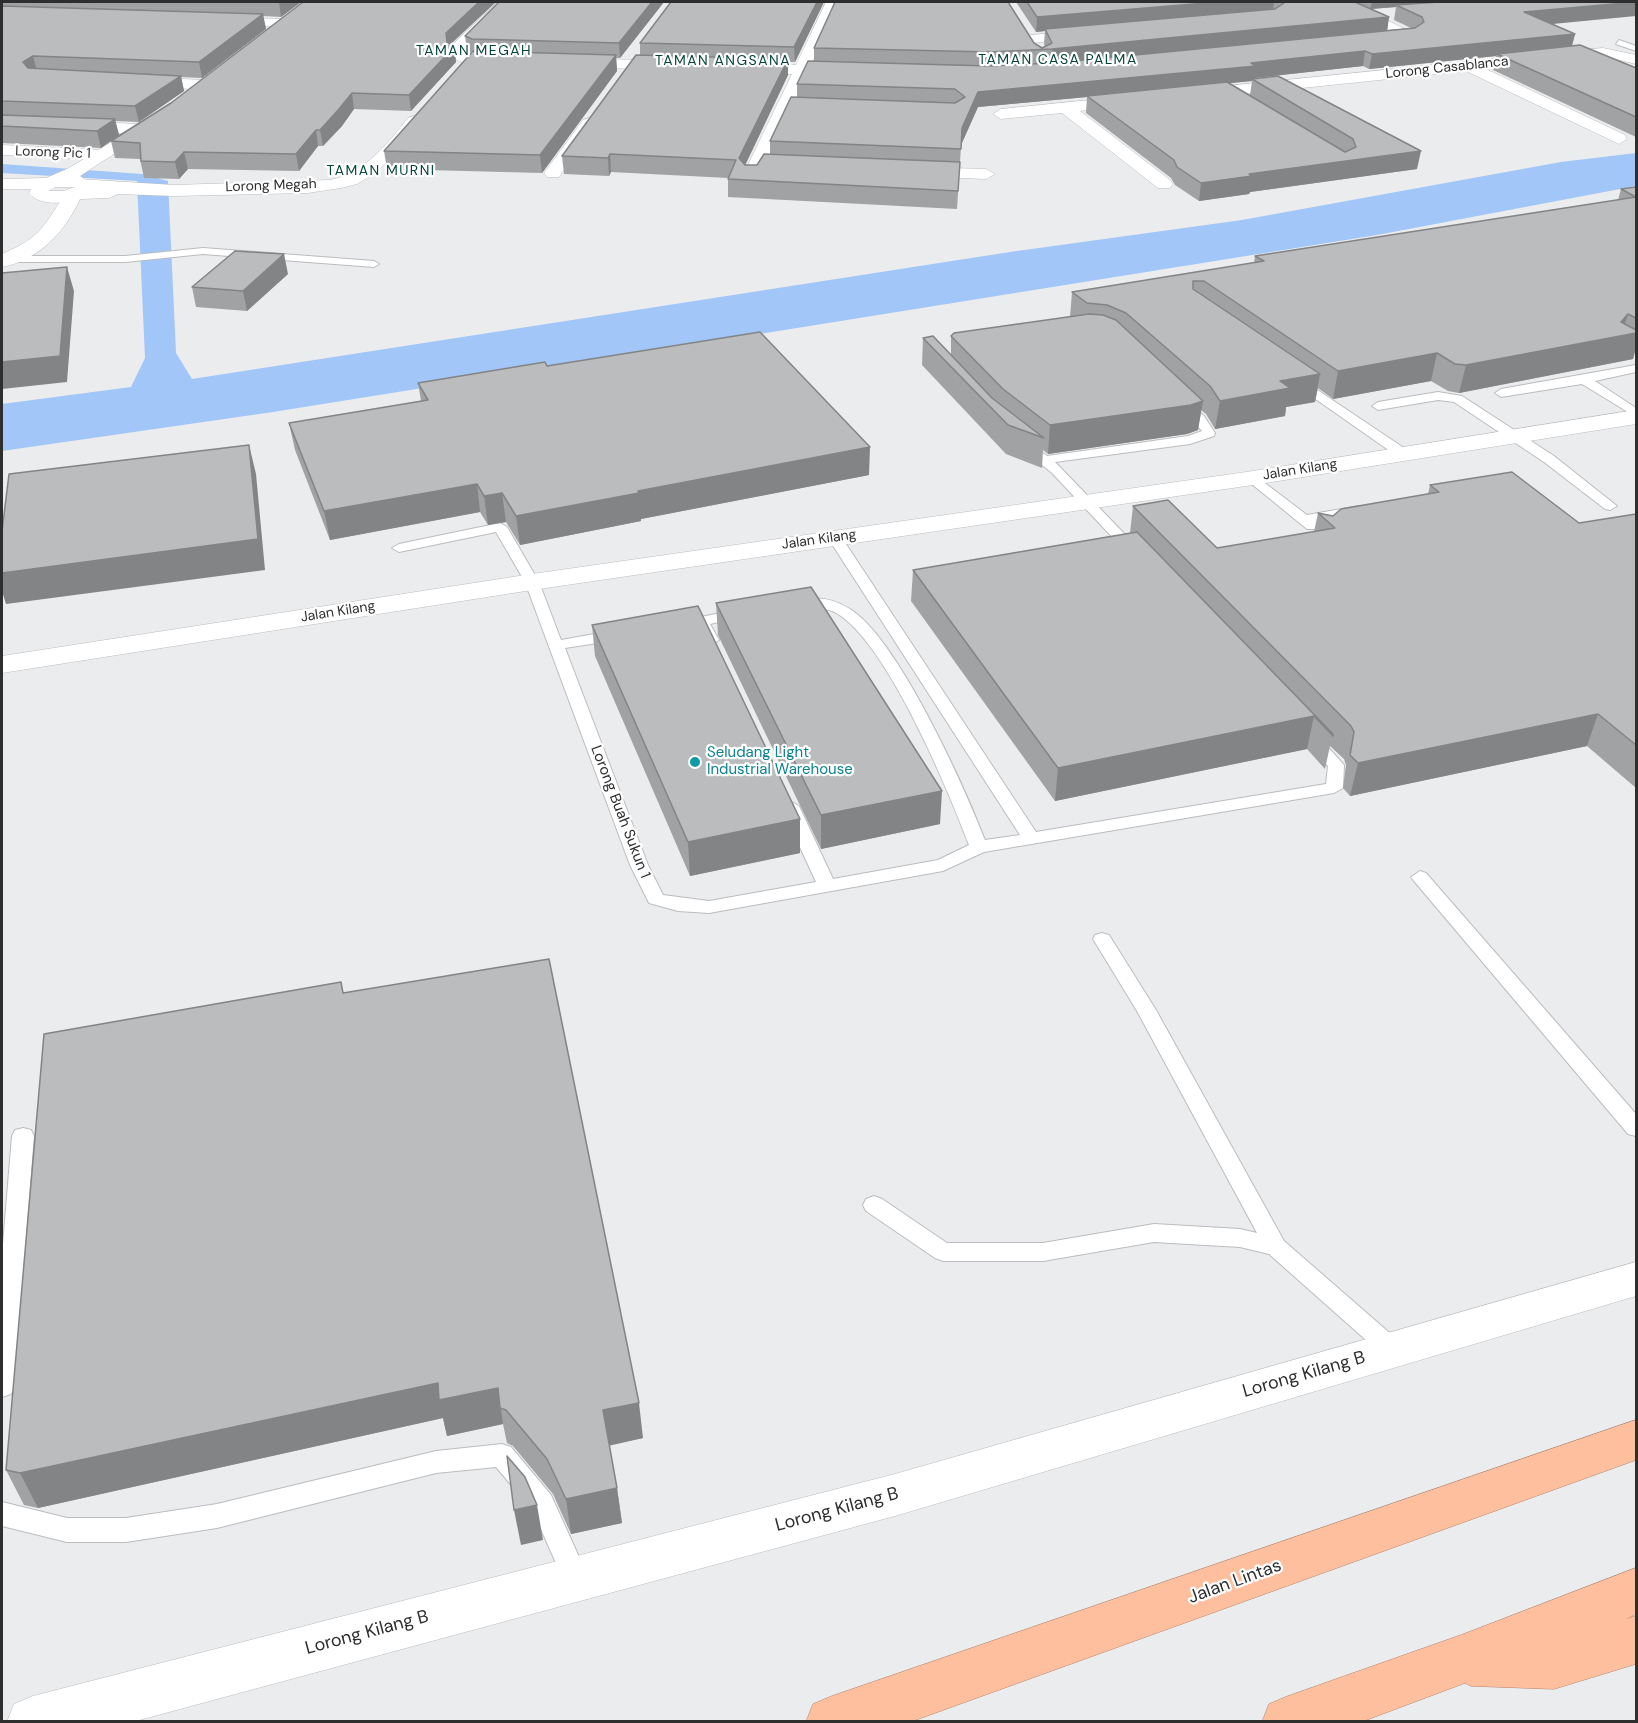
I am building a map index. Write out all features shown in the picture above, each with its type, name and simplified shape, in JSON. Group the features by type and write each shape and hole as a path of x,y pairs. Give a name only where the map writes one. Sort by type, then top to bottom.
{"highway":[{"name":"Jalan Lintas","path":"832,1722 989,1669 1636,1440"},
{"path":"1288,1722 1461,1660 1636,1591"},
{"path":"1461,1660 1554,1664 1636,1640"}],"street":[{"path":"487,60 466,64 456,53 456,49 505,2"},
{"path":"779,166 753,171 833,2"},
{"path":"1341,2 1412,36 1364,42"},
{"path":"1369,15 1392,13"},
{"path":"202,20 289,19 267,37"},
{"path":"1041,55 1028,35 1100,33"},
{"path":"618,82 639,46"},
{"name":"Lorong Casablanca","path":"1182,95 1604,52 1624,55 1636,60"},
{"path":"556,62 688,66"},
{"name":"Lorong Casablanca","path":"1336,62 1364,77"},
{"path":"1468,66 1619,139"},
{"path":"733,68 868,72"},
{"path":"127,82 210,81 187,97"},
{"path":"1228,91 1247,103"},
{"path":"1000,114 1146,99"},
{"path":"784,105 807,106"},
{"path":"1065,107 1164,184"},
{"path":"554,173 599,110"},
{"name":"Lorong Megah","path":"2,186 47,188 80,179 135,191 313,186 348,181 366,172 422,112"},
{"path":"3,260 39,244 62,218 80,179 104,155 160,116"},
{"path":"2,124 142,129"},
{"name":"Lorong Pic 1","path":"2,150 104,155"},
{"path":"894,171 986,174"},
{"path":"47,188 62,218"},
{"path":"62,218 110,196 135,191"},
{"name":"Jalan Kilang","path":"2,665 532,582 1516,438 1636,415"},
{"name":"Lorong Kilang B","path":"33,1722 895,1495 1636,1279"}],"lane":[{"path":"1619,42 1636,49"},
{"path":"3,260 125,259 203,251 374,264"},
{"path":"1501,393 1636,369"},
{"path":"1282,371 1402,453"},
{"path":"1584,380 1636,415"},
{"path":"1045,460 1190,440 1209,434 1200,419 1175,396"},
{"path":"1378,406 1438,396 1458,399 1610,506"},
{"path":"1014,437 1045,460 1143,561"},
{"path":"1253,478 1319,533"},
{"path":"1305,520 1372,508"},
{"name":"Lorong Buah Sukun 1","path":"399,548 500,527 532,582 639,865 656,899 678,905 709,907 827,886 943,865 979,847 1030,837 1334,788 1336,765 1305,732"},
{"path":"835,538 1030,837"},
{"path":"780,608 827,602 850,615 868,632 918,713 968,814 979,847"},
{"path":"717,653 696,622 757,610"},
{"path":"557,645 635,632"},
{"path":"782,790 827,886"},
{"path":"1420,877 1636,1128"},
{"path":"1102,939 1146,1010 1276,1247 1392,1349"},
{"path":"2,1387 23,1136"},
{"path":"874,1205 943,1252 1043,1252 1154,1233 1240,1238 1276,1247"},
{"path":"2,1514 67,1530 126,1530 217,1516 436,1462 502,1455 542,1503 576,1579"}],"water":[{"path":"1636,153 1636,186 1377,235 273,412 2,451 2,404 131,387 145,358 137,181 2,173 2,164 142,174 168,181 176,353 192,379 1010,252 1242,220 1561,162"}],"building":[{"path":"303,2 479,2 446,33 447,42 455,46 409,95 352,93 296,154 184,152 175,162 141,161 140,143 111,141 171,103"},
{"path":"499,2 652,2 619,43 472,39 465,36"},
{"path":"671,2 817,2 794,47 640,43"},
{"path":"835,2 1008,2 1034,43 1042,48 1052,43 1045,29 1275,9 1284,3 1282,2 1355,2 1389,17 1052,49 990,52 814,48"},
{"path":"1027,2 1218,2 1037,17"},
{"path":"1439,2 1636,2 1524,12 1575,34 1372,54 1365,51 1251,63 1256,66 978,92 962,128 961,149 770,141 791,97 955,103 965,97 955,89 797,84 808,61 990,66 1052,63 1415,28 1424,22 1422,17 1396,5"},
{"path":"2,6 263,14 199,62 33,56 23,62 28,68 181,76 135,106 2,101"},
{"path":"1580,45 1636,68 1636,117 1497,54"},
{"path":"473,51 616,55 540,155 384,151"},
{"path":"636,55 788,59 739,158 745,165 757,165 764,154 960,162 958,191 728,179 736,160 610,154 608,158 562,156"},
{"path":"1278,76 1421,151 1249,174 1252,176 1201,183 1177,167 1174,160 1087,96 1227,82 1345,152 1356,147 1353,139 1252,79"},
{"path":"2,115 115,119 97,131 2,126"},
{"path":"1636,187 1636,197 1621,189"},
{"path":"1636,197 1636,318 1628,314 1621,322 1636,330 1636,333 1466,365 1455,364 1437,353 1338,371 1204,281 1193,281 1193,289 1320,374 1280,381 1290,388 1220,401 1210,386 1126,313 1107,305 1087,303 1072,292 1264,261 1255,256"},
{"path":"235,251 284,254 243,291 192,287"},
{"path":"67,267 60,356 2,362 2,273"},
{"path":"1089,314 1103,315 1116,320 1203,401 1191,405 1050,425 1003,389 951,336 954,333"},
{"path":"760,332 870,447 516,516 502,493 484,496 477,484 324,511 289,423 428,400 418,383 545,362 547,366"},
{"path":"933,336 992,398 1044,438 1008,425 923,338"},
{"path":"249,445 258,539 2,573 2,531 9,474"},
{"path":"1512,472 1579,523 1636,514 1636,745 1598,714 1358,763 1350,755 1354,732 1351,726 1133,506 1168,500 1217,548 1335,528 1318,513 1333,516 1341,509 1439,492 1430,485"},
{"path":"1137,532 1333,734 1333,736 1314,716 1058,768 913,570"},
{"path":"811,587 942,791 821,815 716,603"},
{"name":"Seludang Light Industrial Warehouse","path":"698,606 800,819 688,842 592,625"},
{"path":"549,959 639,1403 603,1410 617,1488 566,1499 547,1459 506,1410 500,1408 498,1388 439,1400 438,1383 20,1473 6,1470 44,1034 341,982 343,993"},
{"path":"507,1456 525,1477 537,1505 514,1510"}],"place":[{"name":"Seludang Light Industrial Warehouse","path":"695,762"}],"district":[{"name":"TAMAN MEGAH","path":"474,51"},
{"name":"TAMAN CASA PALMA","path":"1058,60"},
{"name":"TAMAN ANGSANA","path":"723,61"},
{"name":"TAMAN MURNI","path":"381,171"}]}
